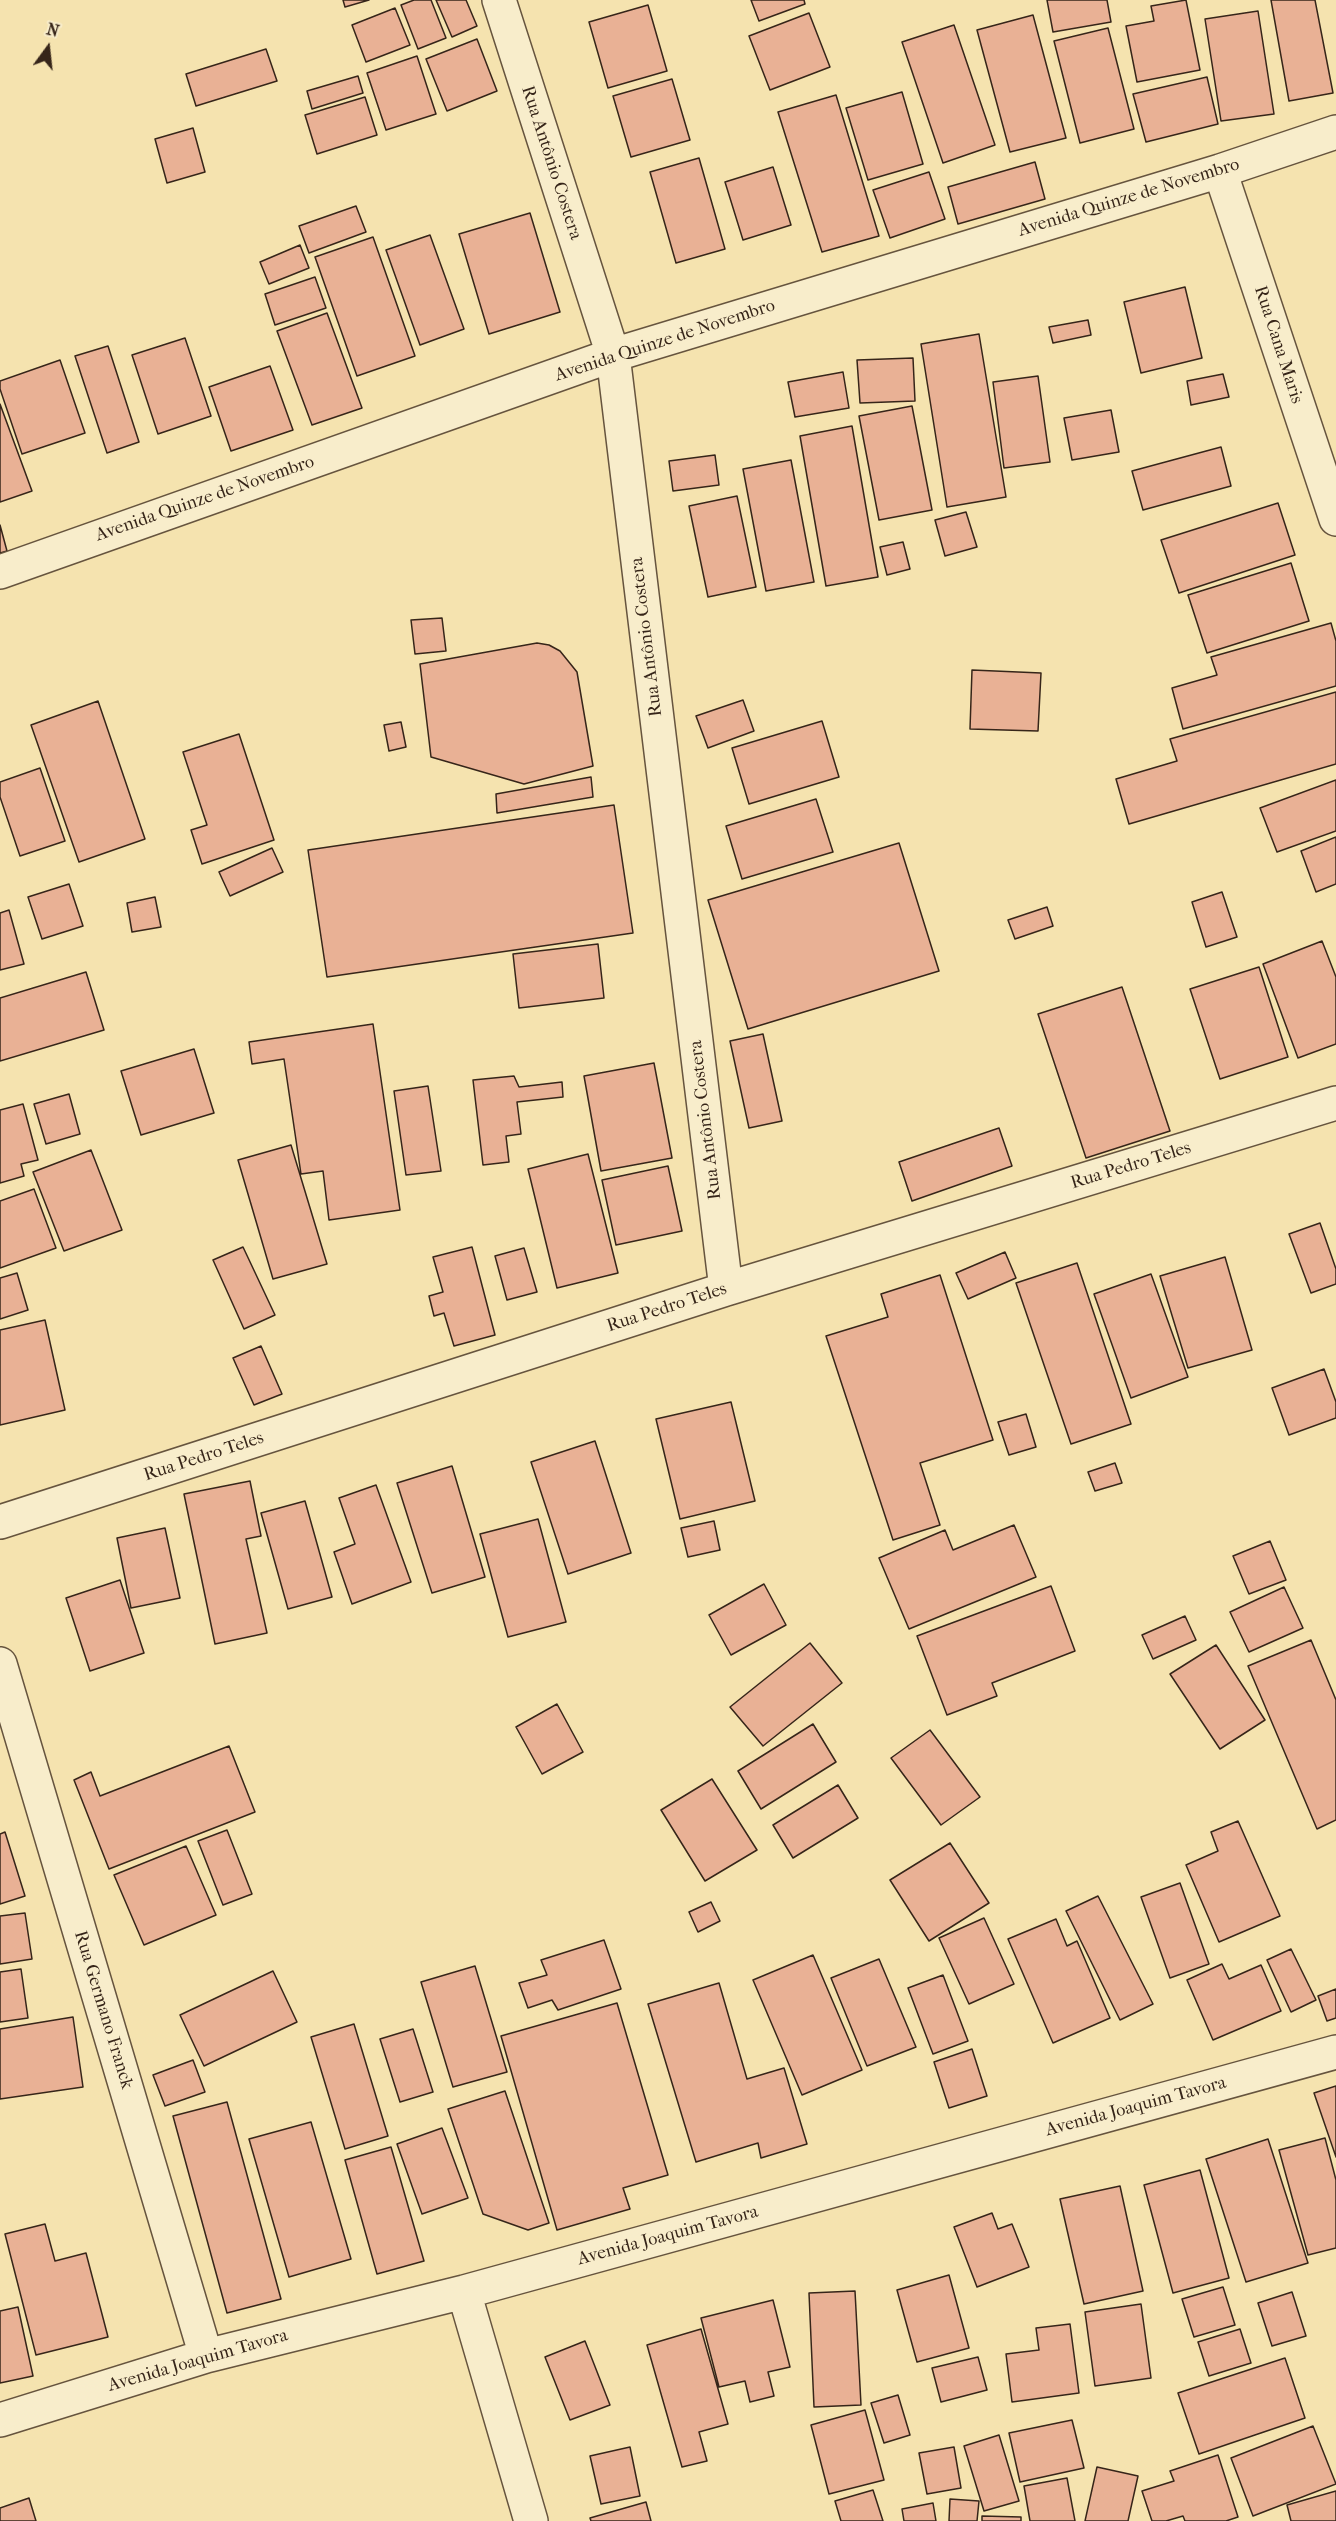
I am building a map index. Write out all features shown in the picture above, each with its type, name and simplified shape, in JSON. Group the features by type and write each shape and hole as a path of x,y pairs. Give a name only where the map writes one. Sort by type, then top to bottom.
{"street":[{"name":"Rua Antônio Costera","path":"499,0 613,355 726,1289"},
{"name":"Avenida Quinze de Novembro","path":"0,572 613,355 1220,171 1336,132"},
{"name":"Rua Cana Maris","path":"1220,171 1336,519"},
{"name":"Rua Pedro Teles","path":"0,1522 726,1289 1336,1103"},
{"name":"Rua Germano Franck","path":"0,1664 206,2356"},
{"name":"Avenida Joaquim Tavora","path":"0,2420 206,2356 464,2292 1336,2052"},
{"path":"464,2292 531,2521"}],"building":[{"path":"343,0 369,0 345,7"},
{"path":"414,0 431,0 446,38 418,49 401,5"},
{"path":"436,0 466,0 477,26 452,37"},
{"path":"751,0 804,0 805,4 759,21"},
{"path":"1047,0 1107,0 1111,22 1053,32"},
{"path":"1186,0 1200,70 1137,82 1126,26 1154,21 1151,6"},
{"path":"1271,0 1315,0 1333,93 1289,101"},
{"path":"648,5 667,71 608,88 589,22"},
{"path":"395,8 410,45 366,62 352,25"},
{"path":"1258,11 1274,114 1221,121 1205,19"},
{"path":"809,13 830,67 770,90 749,36"},
{"path":"1033,15 1066,138 1010,152 977,30"},
{"path":"954,25 995,145 943,163 902,42"},
{"path":"1108,28 1134,129 1080,143 1054,41"},
{"path":"477,39 497,91 447,111 426,59"},
{"path":"266,49 277,81 196,106 186,74"},
{"path":"417,56 436,114 386,130 367,73"},
{"path":"358,76 363,93 312,109 307,91"},
{"path":"1207,77 1218,124 1146,142 1133,94"},
{"path":"672,79 690,140 631,157 613,96"},
{"path":"902,92 923,164 868,180 846,108"},
{"path":"836,95 879,236 822,252 778,112"},
{"path":"365,97 377,135 317,154 305,115"},
{"path":"193,128 205,172 167,183 155,139"},
{"path":"699,158 725,249 676,263 650,172"},
{"path":"1035,162 1045,199 958,224 948,187"},
{"path":"773,167 791,225 743,240 725,182"},
{"path":"929,172 945,219 890,238 873,190"},
{"path":"356,206 366,232 309,253 299,226"},
{"path":"530,213 560,312 489,334 459,234"},
{"path":"430,235 464,329 420,345 386,250"},
{"path":"373,237 415,356 357,376 315,257"},
{"path":"300,245 309,268 269,284 260,262"},
{"path":"315,277 326,308 275,325 265,294"},
{"path":"1185,287 1202,358 1141,373 1124,302"},
{"path":"327,313 362,408 312,425 277,331"},
{"path":"1088,320 1091,335 1053,343 1049,327"},
{"path":"979,334 1006,497 947,507 921,344"},
{"path":"185,338 211,416 158,434 132,355"},
{"path":"108,346 139,442 107,453 75,356"},
{"path":"913,358 915,401 860,403 857,360"},
{"path":"60,360 85,433 22,454 0,389 0,381"},
{"path":"270,366 293,430 231,451 209,387"},
{"path":"843,372 849,408 795,417 788,382"},
{"path":"1223,374 1229,397 1191,405 1187,381"},
{"path":"1038,376 1050,462 1004,468 993,382"},
{"path":"0,404 32,491 0,502"},
{"path":"912,406 932,510 879,520 859,416"},
{"path":"1111,410 1119,452 1072,460 1064,418"},
{"path":"852,426 878,577 826,586 800,436"},
{"path":"1221,447 1231,486 1143,510 1132,471"},
{"path":"715,455 719,485 673,491 669,461"},
{"path":"791,460 814,582 766,591 743,469"},
{"path":"737,496 756,587 708,597 689,506"},
{"path":"1278,503 1295,555 1179,593 1161,540"},
{"path":"966,512 977,547 945,556 935,520"},
{"path":"0,525 7,551 0,553"},
{"path":"903,542 910,569 887,575 880,547"},
{"path":"1291,563 1309,621 1207,653 1188,595"},
{"path":"442,618 446,651 415,654 411,620"},
{"path":"1331,623 1336,641 1336,686 1183,729 1172,688 1217,675 1211,657"},
{"path":"537,643 549,645 560,651 577,672 593,766 524,784 431,757 420,664"},
{"path":"972,670 1041,673 1038,731 970,729"},
{"path":"1336,692 1336,764 1129,824 1116,779 1177,761 1170,739"},
{"path":"743,700 754,731 708,748 696,716"},
{"path":"98,701 145,839 79,862 31,725"},
{"path":"822,721 839,777 749,804 732,748"},
{"path":"401,722 406,747 389,751 384,725"},
{"path":"239,734 274,840 202,864 191,830 207,825 183,752"},
{"path":"40,768 65,841 20,856 0,797 0,782"},
{"path":"591,777 593,797 497,813 496,794"},
{"path":"1336,780 1336,831 1277,852 1260,808"},
{"path":"816,799 833,852 742,879 726,826"},
{"path":"614,805 633,933 327,977 308,850"},
{"path":"1336,837 1336,884 1316,892 1301,851"},
{"path":"899,843 939,971 748,1029 708,900"},
{"path":"272,848 283,872 230,896 219,872"},
{"path":"69,884 83,926 42,939 28,897"},
{"path":"1222,892 1237,937 1206,947 1192,902"},
{"path":"155,897 161,927 132,932 127,903"},
{"path":"1047,907 1053,926 1015,939 1008,920"},
{"path":"9,910 24,964 0,970 0,913"},
{"path":"1322,941 1336,977 1336,1044 1298,1058 1263,964"},
{"path":"598,944 604,998 519,1008 513,954"},
{"path":"1259,967 1288,1057 1220,1079 1190,989"},
{"path":"86,972 104,1030 0,1061 0,998"},
{"path":"1122,987 1170,1131 1086,1158 1038,1014"},
{"path":"373,1024 400,1210 329,1220 323,1171 301,1174 284,1059 252,1064 249,1042"},
{"path":"763,1034 782,1121 749,1128 730,1041"},
{"path":"194,1049 214,1113 141,1135 121,1071"},
{"path":"654,1063 672,1158 601,1171 584,1076"},
{"path":"514,1076 519,1087 562,1082 563,1097 517,1102 521,1134 506,1136 509,1162 483,1165 473,1080"},
{"path":"428,1086 441,1171 406,1175 394,1091"},
{"path":"69,1094 80,1134 46,1144 34,1104"},
{"path":"23,1104 38,1160 21,1164 24,1176 0,1183 0,1110"},
{"path":"999,1128 1012,1166 912,1201 899,1162"},
{"path":"291,1145 327,1264 273,1279 238,1160"},
{"path":"91,1150 122,1230 64,1251 33,1172"},
{"path":"588,1154 618,1273 557,1288 528,1169"},
{"path":"668,1166 682,1231 616,1245 602,1180"},
{"path":"34,1189 56,1248 0,1268 0,1201"},
{"path":"1320,1223 1336,1269 1336,1284 1311,1293 1289,1234"},
{"path":"243,1247 275,1315 244,1329 213,1260"},
{"path":"472,1247 495,1335 454,1346 444,1313 434,1316 429,1296 443,1292 433,1257"},
{"path":"524,1248 537,1292 507,1300 495,1256"},
{"path":"1005,1252 1016,1278 968,1299 956,1273"},
{"path":"1225,1257 1252,1350 1188,1368 1160,1276"},
{"path":"1077,1263 1131,1424 1071,1444 1016,1283"},
{"path":"17,1273 28,1310 0,1319 0,1278"},
{"path":"1151,1274 1188,1377 1131,1398 1094,1294"},
{"path":"940,1275 993,1440 920,1463 940,1525 893,1540 826,1336 888,1317 881,1294"},
{"path":"45,1320 65,1410 0,1425 0,1330"},
{"path":"261,1346 282,1394 254,1405 233,1358"},
{"path":"1324,1369 1336,1402 1336,1418 1289,1435 1272,1388"},
{"path":"731,1402 755,1501 680,1519 656,1419"},
{"path":"1026,1414 1036,1447 1009,1455 998,1422"},
{"path":"595,1441 631,1553 568,1574 531,1462"},
{"path":"1115,1463 1122,1483 1095,1491 1088,1472"},
{"path":"452,1466 485,1577 432,1593 397,1483"},
{"path":"250,1481 261,1536 246,1539 267,1633 215,1644 184,1494"},
{"path":"376,1485 411,1582 352,1604 334,1552 355,1544 339,1498"},
{"path":"305,1501 332,1597 288,1609 261,1513"},
{"path":"538,1519 566,1622 508,1637 480,1534"},
{"path":"714,1521 720,1550 688,1557 681,1528"},
{"path":"1014,1525 1036,1577 909,1629 879,1558 945,1530 953,1550"},
{"path":"165,1528 180,1598 131,1608 117,1538"},
{"path":"1270,1541 1286,1580 1249,1594 1233,1556"},
{"path":"120,1580 144,1653 90,1671 66,1598"},
{"path":"764,1584 786,1625 731,1655 709,1615"},
{"path":"1051,1586 1075,1651 992,1683 997,1696 947,1715 917,1636"},
{"path":"1284,1587 1303,1628 1249,1652 1230,1612"},
{"path":"1185,1616 1196,1640 1153,1659 1142,1635"},
{"path":"1311,1640 1336,1700 1336,1820 1317,1829 1248,1666"},
{"path":"810,1643 842,1683 763,1746 730,1707"},
{"path":"1216,1645 1265,1720 1220,1749 1170,1674"},
{"path":"557,1704 583,1752 542,1774 516,1727"},
{"path":"813,1724 836,1762 761,1809 738,1771"},
{"path":"930,1730 980,1797 941,1825 891,1758"},
{"path":"229,1746 255,1812 109,1869 74,1780 91,1772 100,1796"},
{"path":"712,1779 757,1850 705,1881 661,1810"},
{"path":"838,1785 858,1818 793,1858 773,1825"},
{"path":"1238,1821 1280,1916 1219,1942 1186,1865 1218,1851 1211,1832"},
{"path":"227,1830 252,1894 223,1905 198,1841"},
{"path":"5,1832 25,1896 0,1904 0,1834"},
{"path":"950,1843 989,1903 929,1941 890,1880"},
{"path":"186,1846 216,1915 144,1945 114,1875"},
{"path":"1180,1883 1209,1964 1170,1978 1141,1897"},
{"path":"1098,1896 1153,2004 1120,2020 1066,1911"},
{"path":"711,1902 720,1921 698,1932 689,1912"},
{"path":"25,1913 32,1959 0,1964 0,1916"},
{"path":"984,1918 1014,1984 969,2004 939,1938"},
{"path":"1056,1919 1067,1946 1077,1941 1110,2018 1053,2043 1008,1939"},
{"path":"604,1940 621,1989 558,2010 552,2000 528,2008 519,1983 547,1975 541,1960"},
{"path":"1291,1949 1316,2000 1291,2012 1267,1960"},
{"path":"813,1955 862,2070 802,2095 753,1980"},
{"path":"879,1959 916,2047 867,2066 831,1978"},
{"path":"1222,1964 1229,1979 1261,1965 1281,2011 1213,2040 1187,1980"},
{"path":"475,1966 507,2072 453,2087 421,1982"},
{"path":"21,1969 28,2018 0,2022 0,1972"},
{"path":"273,1971 297,2022 204,2066 180,2015"},
{"path":"943,1975 968,2041 933,2054 908,1988"},
{"path":"719,1983 747,2079 784,2068 807,2144 761,2158 758,2143 696,2162 648,2004"},
{"path":"1336,1989 1336,2018 1327,2021 1318,1996"},
{"path":"617,2003 668,2175 623,2188 630,2209 557,2230 501,2036"},
{"path":"73,2017 83,2087 0,2099 0,2029"},
{"path":"354,2024 388,2136 345,2149 311,2037"},
{"path":"413,2029 433,2092 400,2102 380,2039"},
{"path":"972,2049 987,2096 949,2108 934,2062"},
{"path":"193,2060 205,2092 165,2106 153,2075"},
{"path":"1336,2086 1336,2157 1314,2093"},
{"path":"505,2091 549,2223 528,2230 483,2214 448,2109"},
{"path":"227,2102 281,2299 227,2313 173,2116"},
{"path":"311,2122 351,2259 289,2277 249,2139"},
{"path":"442,2128 468,2198 422,2214 397,2144"},
{"path":"1325,2138 1336,2180 1336,2248 1308,2255 1279,2150"},
{"path":"1268,2139 1308,2263 1246,2282 1206,2159"},
{"path":"391,2147 424,2261 377,2274 345,2160"},
{"path":"1200,2170 1229,2278 1173,2293 1144,2185"},
{"path":"1120,2186 1143,2291 1084,2304 1060,2199"},
{"path":"992,2213 998,2229 1012,2224 1029,2267 977,2287 954,2227"},
{"path":"45,2224 55,2261 86,2253 108,2337 36,2355 5,2234"},
{"path":"949,2275 969,2348 917,2362 897,2290"},
{"path":"1223,2287 1235,2325 1194,2337 1182,2299"},
{"path":"855,2291 861,2405 814,2407 809,2293"},
{"path":"1292,2292 1306,2336 1272,2346 1258,2303"},
{"path":"773,2300 790,2367 768,2372 774,2396 750,2402 745,2381 719,2387 701,2318"},
{"path":"1141,2304 1151,2378 1095,2386 1085,2312"},
{"path":"18,2307 33,2376 0,2383 0,2311"},
{"path":"1070,2324 1079,2393 1012,2402 1006,2354 1039,2350 1036,2328"},
{"path":"701,2329 728,2424 699,2432 707,2461 682,2467 647,2345"},
{"path":"1240,2329 1251,2363 1209,2376 1198,2342"},
{"path":"585,2341 610,2405 570,2420 545,2357"},
{"path":"978,2357 987,2390 941,2402 932,2368"},
{"path":"1285,2358 1305,2418 1199,2454 1178,2393"},
{"path":"898,2395 910,2435 884,2443 871,2403"},
{"path":"865,2410 884,2480 829,2494 811,2425"},
{"path":"1072,2420 1084,2468 1020,2482 1009,2433"},
{"path":"1313,2426 1336,2484 1253,2516 1231,2458"},
{"path":"999,2435 1019,2501 984,2511 964,2446"},
{"path":"630,2447 640,2496 601,2504 590,2456"},
{"path":"954,2447 961,2488 927,2494 919,2453"},
{"path":"1218,2455 1238,2517 1226,2521 1185,2521 1183,2516 1166,2521 1152,2521 1142,2491 1174,2481 1170,2471"},
{"path":"1097,2467 1138,2476 1128,2521 1085,2521"},
{"path":"1067,2478 1075,2521 1030,2521 1024,2486"},
{"path":"873,2490 883,2521 841,2521 835,2501"},
{"path":"1336,2491 1336,2521 1291,2521 1287,2505"},
{"path":"29,2498 36,2521 0,2521 0,2508"},
{"path":"950,2499 979,2501 977,2521 949,2521"},
{"path":"646,2502 651,2521 591,2521 590,2518"},
{"path":"933,2503 936,2521 904,2521 902,2509"},
{"path":"982,2516 1021,2517 1021,2521 982,2521"}]}
